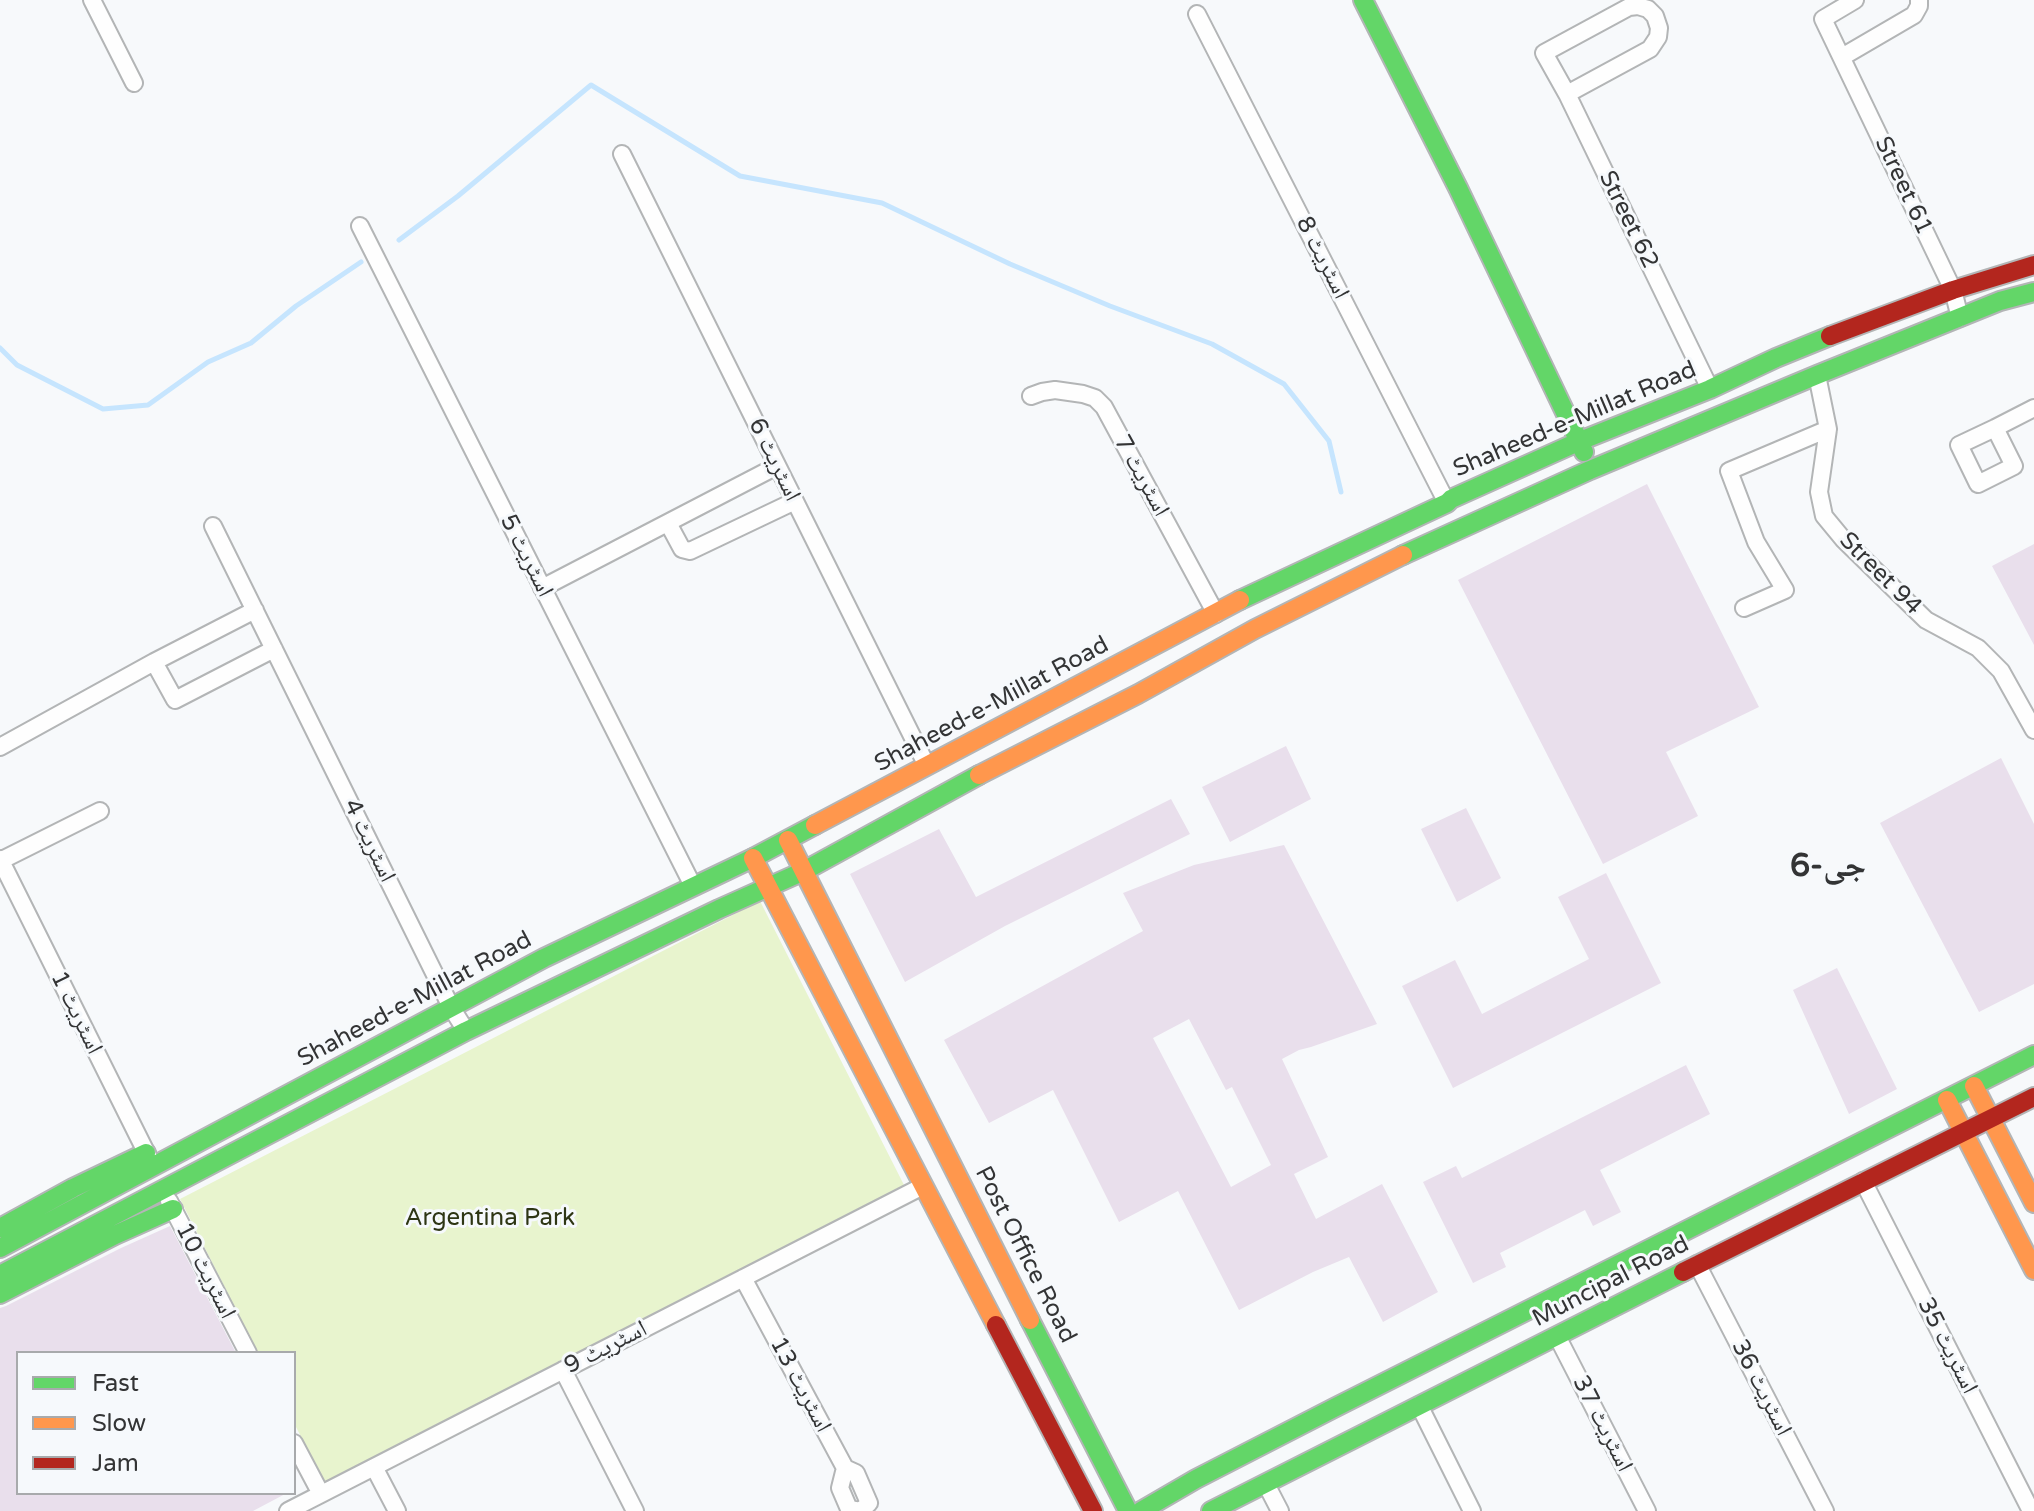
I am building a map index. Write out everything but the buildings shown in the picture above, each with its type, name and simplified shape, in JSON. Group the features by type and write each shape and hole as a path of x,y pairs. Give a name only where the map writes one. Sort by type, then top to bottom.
{"street":[{"path":"92,0 134,83"},
{"path":"1363,0 1458,188 1580,441 1590,470"},
{"name":"Street 61","path":"1855,0 1823,19 1953,290 1960,318"},
{"path":"1842,57 1914,15 1919,0"},
{"name":"Street 62","path":"1567,94 1650,49 1658,37 1655,16 1648,9 1629,7 1544,53 1567,94 1710,389"},
{"name":"اسٹریٹ 8","path":"1197,14 1447,503"},
{"name":"اسٹریٹ 6","path":"622,154 927,766"},
{"name":"اسٹریٹ 5","path":"360,226 693,886"},
{"name":"Shaheed-e-Millat Road","path":"0,1248 150,1160 544,958 753,858 1241,600 1580,441 1790,353 1953,290 2034,265"},
{"name":"Shaheed-e-Millat Road","path":"0,1275 466,1031 804,871 938,796 1138,694 1255,629 1463,527 1817,375 2000,301 2034,292"},
{"name":"Street 94","path":"1817,375 1828,429 1819,492 1824,516 1843,539 1926,620 1978,648 2001,671 2034,730"},
{"name":"اسٹریٹ 7","path":"1031,396 1055,390 1083,394 1095,398 1104,407 1216,614"},
{"path":"1995,428 2034,408"},
{"path":"1744,608 1785,590 1756,542 1729,471 1828,429"},
{"path":"542,588 777,466"},
{"path":"668,523 682,549 690,551 795,501"},
{"name":"اسٹریٹ 4","path":"213,526 451,1007 466,1031"},
{"path":"1241,600 1255,629"},
{"path":"0,747 255,610"},
{"path":"154,662 175,700 274,649"},
{"path":"0,861 100,811"},
{"name":"Post Office Road","path":"788,840 804,871 923,1186 1093,1511"},
{"name":"Post Office Road","path":"753,858 769,888 863,1029 1128,1511"},
{"name":"اسٹریٹ 1","path":"0,861 150,1160"},
{"path":"1141,1511 1334,1408 2034,1055"},
{"path":"1974,1086 2034,1203"},
{"name":"Muncipal Road","path":"1211,1511 2034,1097"},
{"path":"1947,1100 2034,1270"},
{"name":"Shaheed-e-Millat Road","path":"0,1228 73,1188 150,1160"},
{"name":"اسٹریٹ 35","path":"1863,1181 2031,1511"},
{"name":"اسٹریٹ 9","path":"288,1511 923,1186"},
{"name":"اسٹریٹ 10","path":"163,1189 247,1351"},
{"path":"0,1294 173,1209"},
{"name":"اسٹریٹ 36","path":"1697,1264 1825,1511"},
{"name":"اسٹریٹ 13","path":"743,1278 845,1468 856,1473 869,1503 861,1511 849,1509 840,1488 845,1468"},
{"name":"اسٹریٹ 37","path":"1557,1336 1647,1511"},
{"path":"563,1370 635,1511"},
{"path":"1419,1405 1472,1511"},
{"path":"296,1447 321,1494"},
{"path":"374,1467 397,1511"},
{"path":"1113,1482 1145,1495 1169,1495"},
{"path":"1266,1484 1280,1511"}],"green space":[{"name":"Argentina Park","path":"760,901 904,1185 324,1482 296,1427 296,1351 257,1351 180,1199"}],"waterway":[{"path":"399,240 458,196 591,85 740,176 882,203 1010,264 1212,344 1284,384 1329,441 1341,492"},
{"path":"0,348 17,365 103,409 148,405 208,362 251,343 296,306 361,262"}],"traffic: fast":[{"path":"1363,0 1458,188 1584,452"},
{"path":"1403,555 1590,470 1817,375 2000,301 2034,292"},
{"path":"1240,600 1580,441 1830,336"},
{"path":"0,1275 466,1031 804,871 979,775"},
{"path":"0,1248 544,958 815,825"},
{"path":"1141,1511 1334,1408 2034,1055"},
{"path":"0,1228 146,1153"},
{"path":"0,1294 173,1209"},
{"path":"1211,1511 1683,1272"},
{"path":"1030,1320 1128,1511"}],"traffic: slow":[{"path":"979,775 1138,694 1255,629 1403,555"},
{"path":"815,825 1240,600"},
{"path":"788,840 1030,1320"},
{"path":"753,858 996,1325"},
{"path":"1974,1086 2034,1203"},
{"path":"1947,1100 2034,1270"}],"traffic: jam":[{"path":"1830,336 1953,290 2034,265"},
{"path":"1683,1272 2034,1097"},
{"path":"996,1325 1093,1511"}],"district":[{"name":"جی-6","path":"1828,868"}]}
